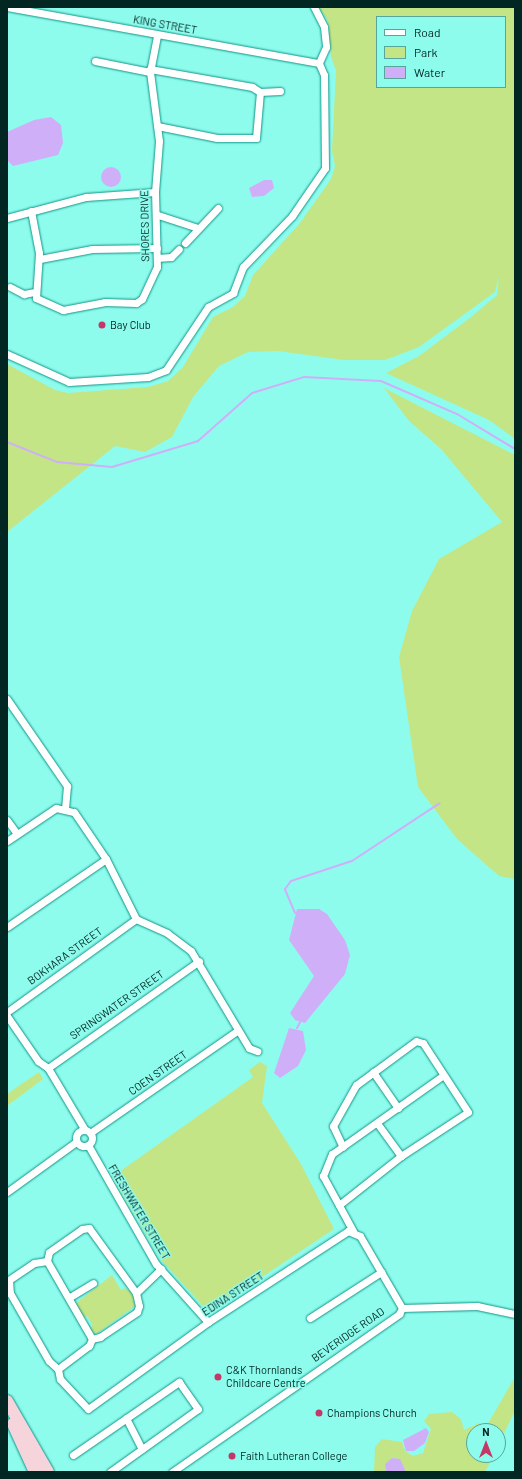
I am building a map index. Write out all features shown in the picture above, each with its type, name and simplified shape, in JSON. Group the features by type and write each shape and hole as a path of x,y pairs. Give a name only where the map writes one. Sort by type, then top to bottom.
{"highway":[{"path":"7,1400 48,1472"},
{"path":"7,1408 35,1472"}],"street":[{"name":"KING STREET","path":"7,7 319,63"},
{"path":"7,354 69,382 148,377 166,370 208,307 233,293 243,267 292,216 325,168 324,75 319,63 326,47 324,27 314,7"},
{"name":"SHORES DRIVE","path":"34,292 36,298 63,310 105,302 136,303 154,276 157,258 158,215 155,192 158,126 150,71 157,35"},
{"path":"95,61 252,87 260,92 280,91"},
{"path":"158,126 217,138 249,140 256,138 260,130 260,92"},
{"path":"7,218 86,197 155,192"},
{"path":"185,243 218,208"},
{"path":"10,287 24,294 34,292 40,259 32,211"},
{"path":"158,215 198,228"},
{"path":"40,259 92,249 157,248"},
{"path":"157,258 171,257 178,249"},
{"path":"7,699 67,786 66,808"},
{"path":"7,841 56,808 66,808 74,812 106,859 136,919 183,942 199,961 249,1048 257,1051"},
{"path":"7,820 17,834"},
{"path":"7,927 106,859"},
{"name":"BOKHARA STREET","path":"7,1012 136,919"},
{"name":"SPRINGWATER STREET","path":"48,1068 199,961"},
{"path":"7,1016 38,1061 48,1068 75,1115 88,1132 88,1145 76,1139 75,1115"},
{"name":"COEN STREET","path":"7,1192 76,1139 238,1030"},
{"path":"339,1205 401,1156 468,1112 442,1076 438,1063 420,1040 356,1085 333,1126 342,1146"},
{"path":"373,1072 398,1108"},
{"path":"442,1076 377,1123 342,1146 332,1154 322,1172 353,1231 360,1236 402,1308 477,1306 515,1314"},
{"path":"377,1123 401,1156"},
{"name":"FRESHWATER STREET","path":"88,1145 161,1270 208,1322"},
{"path":"89,1228 136,1293 137,1312 100,1337 92,1339 70,1297 47,1261 49,1252 82,1229 89,1228"},
{"name":"EDINA STREET","path":"58,1368 60,1379 88,1409 208,1322 340,1233 353,1231"},
{"path":"47,1261 34,1263 10,1280 8,1286 49,1361 58,1368 89,1346 92,1339"},
{"path":"136,1293 161,1270"},
{"path":"310,1318 381,1272"},
{"path":"70,1297 93,1283"},
{"name":"BEVERIDGE ROAD","path":"172,1472 399,1314 402,1308"},
{"path":"73,1455 179,1382 198,1410 110,1472"},
{"path":"126,1418 142,1449"}],"green space":[{"path":"319,7 515,7 515,439 489,420 386,373 419,356 471,317 497,295 499,276 495,292 419,347 385,360 344,360 278,351 248,352 219,366 193,397 172,437 145,452 115,446 7,532 7,364 55,390 68,393 148,387 168,381 183,367 213,317 233,307 245,296 253,275 300,223 331,179 335,166 332,151 336,70 331,57 328,21"},
{"path":"384,388 515,455 515,879 499,876 457,839 418,787 399,657 412,611 439,559 502,522 441,449 409,421"},
{"path":"260,1062 267,1066 262,1103 301,1164 334,1229 211,1311 205,1308 163,1262 112,1177 253,1077 249,1070"},
{"path":"39,1072 43,1079 7,1106 7,1094"},
{"path":"112,1275 121,1290 125,1288 132,1293 135,1306 96,1334 89,1328 93,1326 87,1316 83,1318 75,1304"},
{"path":"515,1377 515,1410 506,1430 506,1423 488,1423"},
{"path":"452,1412 461,1419 464,1430 466,1429 466,1463 490,1463 485,1472 406,1472 398,1459 392,1458 389,1472 374,1472 375,1447 382,1439 402,1442 405,1451 413,1456 423,1453 431,1429 424,1421 429,1414"}],"water":[{"path":"51,117 61,125 63,143 58,155 13,166 7,160 7,132 34,120"},
{"path":"111,167 118,170 121,177 118,184 111,187 104,184 101,177 104,170"},
{"path":"264,180 272,180 274,188 264,196 252,197 249,188"},
{"path":"297,909 319,909 327,914 345,940 350,955 345,974 305,1023 295,1020 290,1013 314,976 289,940"},
{"path":"289,1028 303,1031 306,1050 298,1066 280,1078 274,1073"},
{"path":"426,1428 429,1432 425,1443 414,1451 406,1451 403,1440"},
{"path":"392,1458 400,1459 406,1472 386,1471 385,1464"}],"waterway":[{"path":"7,442 57,462 112,467 198,441 252,393 304,377 381,381 457,414 515,449"},
{"path":"295,913 285,889 291,881 352,861 440,803"},
{"path":"297,1028 301,1020"}],"place":[{"name":"Bay Club","path":"102,325"},
{"name":"C&K Thornlands Childcare Centre","path":"218,1377"},
{"name":"Champions Church","path":"319,1413"},
{"name":"Faith Lutheran College","path":"232,1456"}]}
